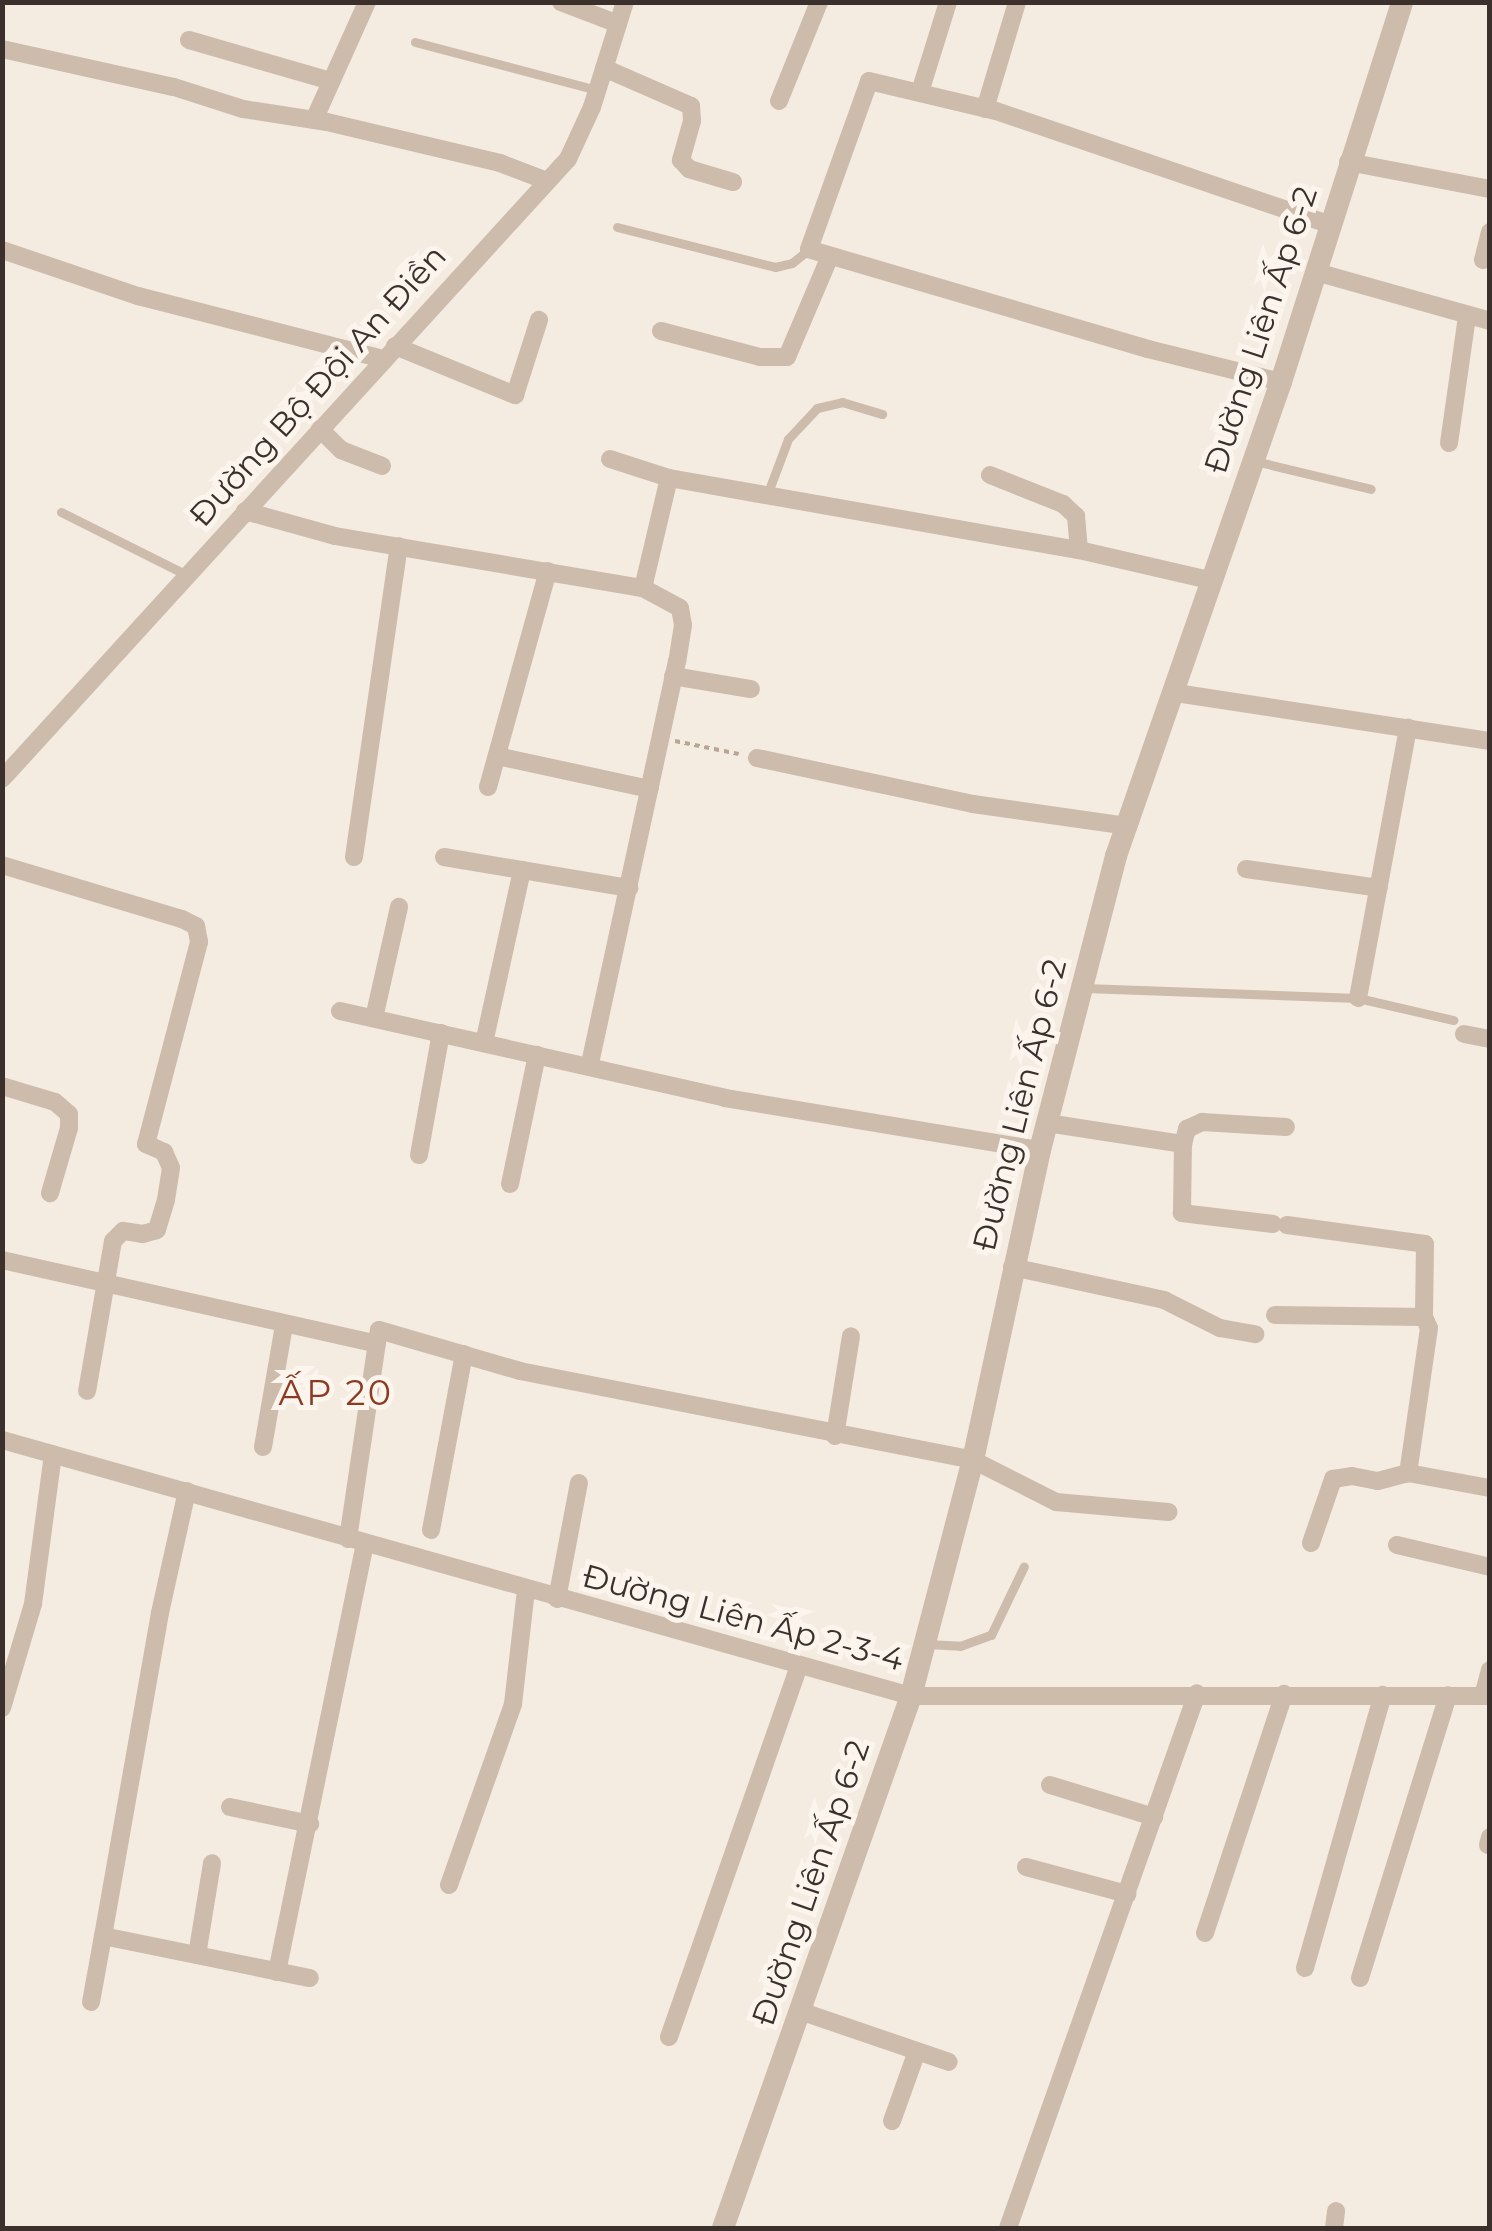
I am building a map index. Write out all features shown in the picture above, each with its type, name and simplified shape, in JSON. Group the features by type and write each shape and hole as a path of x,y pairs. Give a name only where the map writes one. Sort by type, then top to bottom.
{"street":[{"path":"314,120 366,2"},
{"path":"561,2 618,24"},
{"name":"Đường Bộ Đội An Điền","path":"2,779 568,159 597,90 625,2"},
{"path":"779,102 819,2"},
{"path":"920,92 948,2"},
{"path":"985,108 1017,2"},
{"name":"Đường Liên Ấp 6-2","path":"723,2228 912,1696 974,1460 1012,1267 1040,1150 1128,826 1282,382 1348,162 1402,2"},
{"path":"189,40 331,81"},
{"path":"2,48 174,87 242,110 314,120 500,163 547,181"},
{"path":"604,68 691,106 693,115 680,152 682,162 689,169 733,182"},
{"path":"1282,382 1148,349 809,248 868,81 985,108 1331,225"},
{"path":"1348,162 1490,189"},
{"path":"1482,260 1490,232"},
{"path":"2,250 138,296 389,352 515,395 539,320"},
{"path":"661,331 760,357 787,357 830,256"},
{"path":"1316,272 1490,322"},
{"path":"1449,443 1467,318"},
{"path":"320,429 341,450 382,466"},
{"path":"610,459 670,478 1079,550 1213,582"},
{"path":"990,474 1063,504 1076,516 1079,550"},
{"path":"643,588 670,478"},
{"path":"245,511 335,536 643,588 680,608 684,624 589,1067"},
{"path":"354,858 399,546"},
{"path":"488,787 548,572"},
{"path":"673,676 750,689"},
{"path":"1176,692 1490,741"},
{"path":"1358,998 1408,728"},
{"path":"497,756 649,789"},
{"path":"757,758 973,804 1128,826"},
{"path":"444,858 629,888"},
{"path":"2,865 196,926 199,942 146,1144 164,1152 171,1168 166,1200 157,1230 144,1234 123,1231 112,1240 87,1391"},
{"path":"1246,869 1379,888"},
{"path":"484,1043 522,870"},
{"path":"374,1018 399,907"},
{"path":"340,1011 725,1098 1040,1150"},
{"path":"1459,1027 1490,1039"},
{"path":"418,1155 441,1034"},
{"path":"510,1184 537,1055"},
{"path":"2,1086 55,1102 69,1114 50,1193"},
{"path":"1047,1122 1183,1144"},
{"path":"1286,1127 1202,1122 1187,1128 1183,1144 1182,1214 1426,1244 1424,1317 1430,1328 1408,1473"},
{"path":"2,1260 377,1344"},
{"path":"1012,1267 1164,1300 1220,1328 1255,1334"},
{"path":"1274,1315 1424,1317"},
{"path":"263,1448 284,1326"},
{"path":"277,1972 310,1824 357,1541 379,1330 520,1370 835,1436 974,1460 1056,1502 1169,1512"},
{"path":"835,1436 852,1336"},
{"path":"431,1530 464,1354"},
{"name":"Đường Liên Ấp 2-3-4","path":"2,1440 912,1696 1197,1693 1486,1696"},
{"path":"2,1708 33,1604 53,1454"},
{"path":"1311,1543 1333,1479 1345,1476 1378,1480 1408,1473 1490,1488"},
{"path":"557,1598 578,1483"},
{"path":"91,2002 187,1491"},
{"path":"1397,1544 1490,1567"},
{"path":"449,1885 513,1704 526,1590"},
{"path":"669,2037 799,1665"},
{"path":"1486,1696 1490,1670"},
{"path":"1008,2228 1197,1693"},
{"path":"1206,1933 1284,1694"},
{"path":"1305,1968 1384,1694"},
{"path":"1360,1978 1448,1695"},
{"path":"1050,1785 1154,1816"},
{"path":"230,1807 310,1824"},
{"path":"197,1955 212,1863"},
{"path":"1026,1868 1126,1894"},
{"path":"104,1936 310,1978"},
{"path":"800,2011 949,2062"},
{"path":"892,2121 917,2051"}],"lane":[{"path":"415,42 597,90"},
{"path":"617,227 775,267 792,264 809,248"},
{"path":"767,495 788,439 817,408 842,402 882,414"},
{"path":"1253,460 1371,490"},
{"path":"60,512 188,575"},
{"path":"1082,988 1358,998 1459,1027"},
{"path":"924,1644 960,1646 990,1636 1024,1566"}],"path":[{"path":"660,738 757,758"}],"district":[{"name":"ẤP 20","path":"336,1393"}]}
